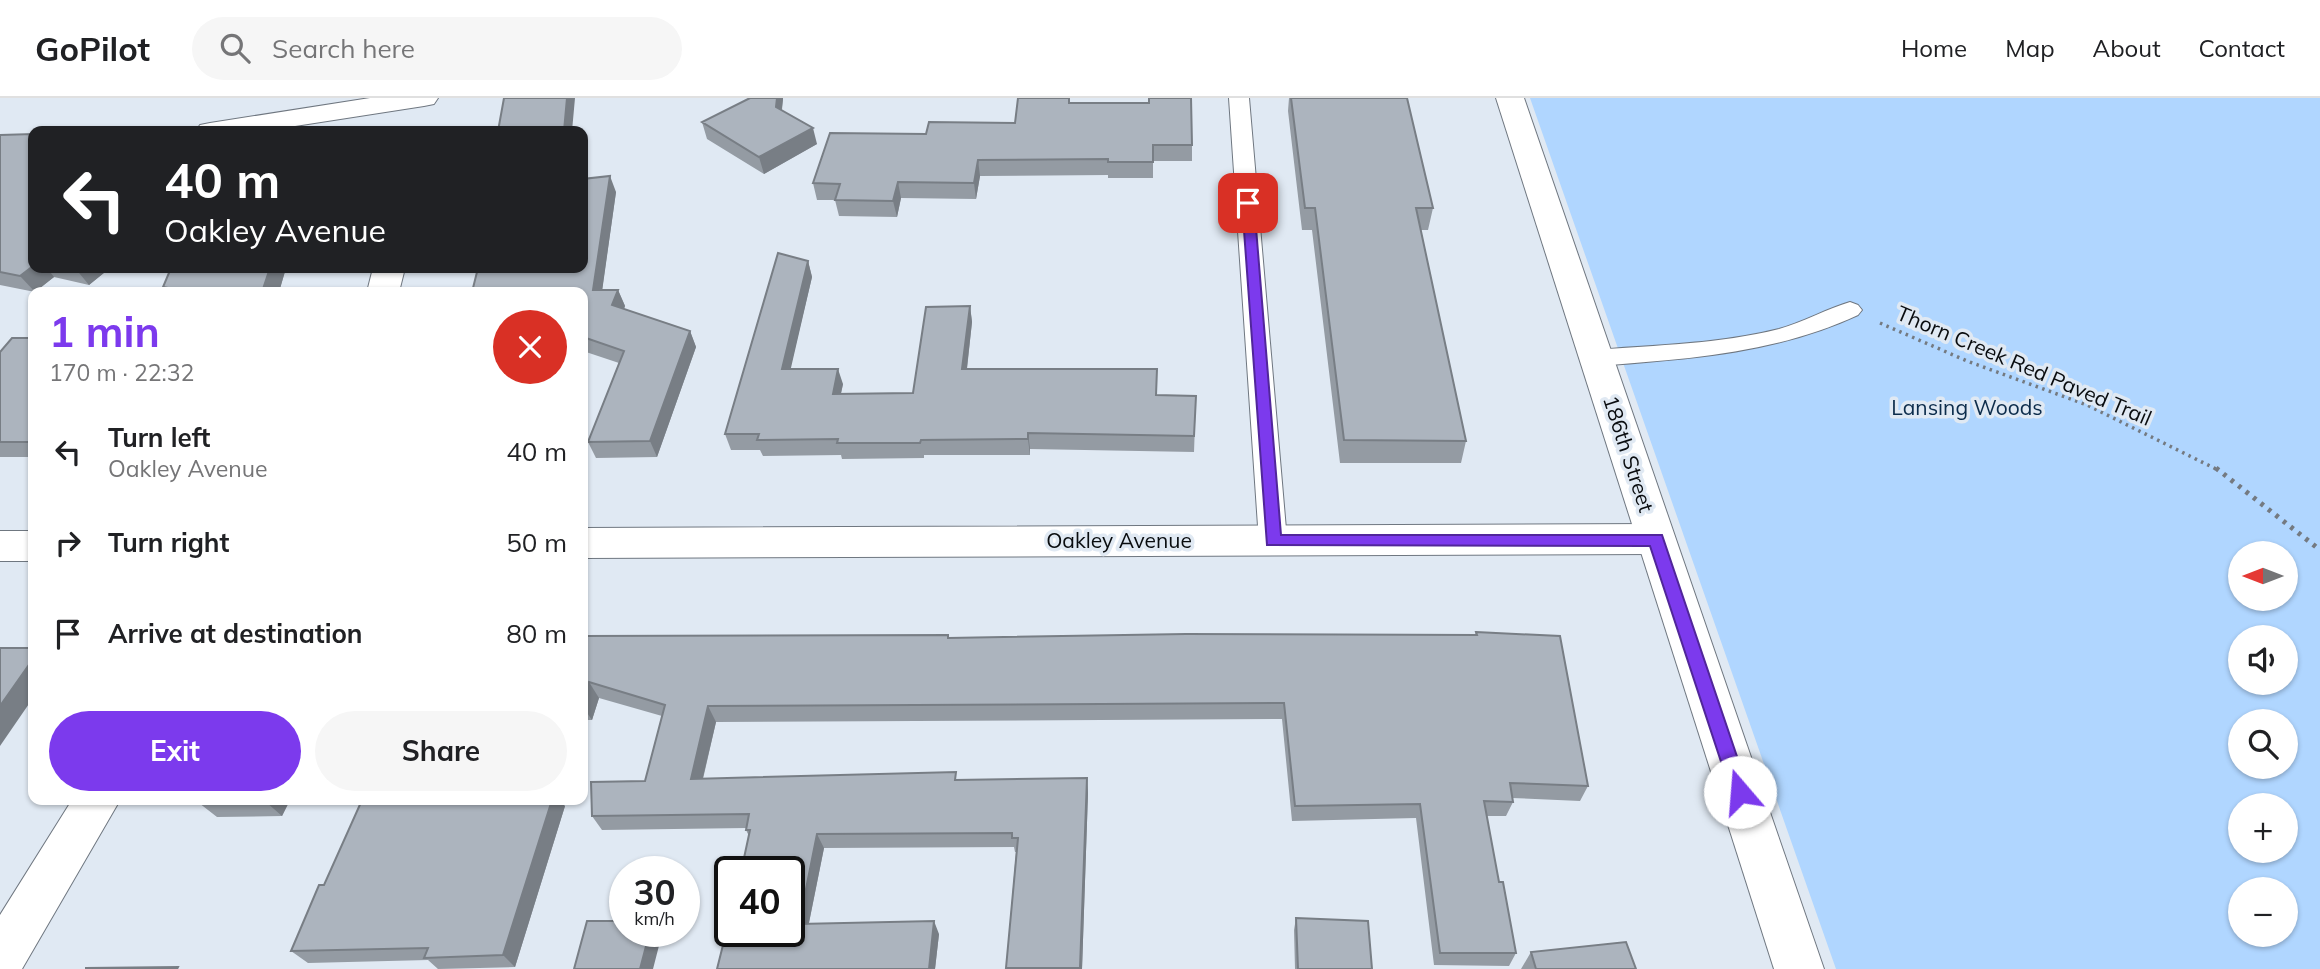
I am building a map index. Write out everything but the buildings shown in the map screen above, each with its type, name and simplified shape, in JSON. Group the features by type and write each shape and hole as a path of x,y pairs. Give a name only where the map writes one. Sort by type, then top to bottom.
{"street":[{"name":"186th Street","path":"1510,98 1799,969"},
{"path":"252,126 422,106"},
{"name":"Oakley Avenue","path":"588,543 1656,540"},
{"path":"0,546 28,546"},
{"path":"0,960 94,805"}],"lane":[{"path":"1239,98 1273,541"},
{"path":"1596,358 1683,351 1774,338 1813,326 1850,310"}],"path":[{"name":"Thorn Creek Red Paved Trail","path":"1850,310 1968,361 2087,405 2216,468 2320,550"}],"green space":[{"name":"Lansing Woods","path":"1530,98 2320,98 2320,969 1836,969"}],"route":[{"path":"1248,203 1273,541 1656,540 1740,792"}]}
